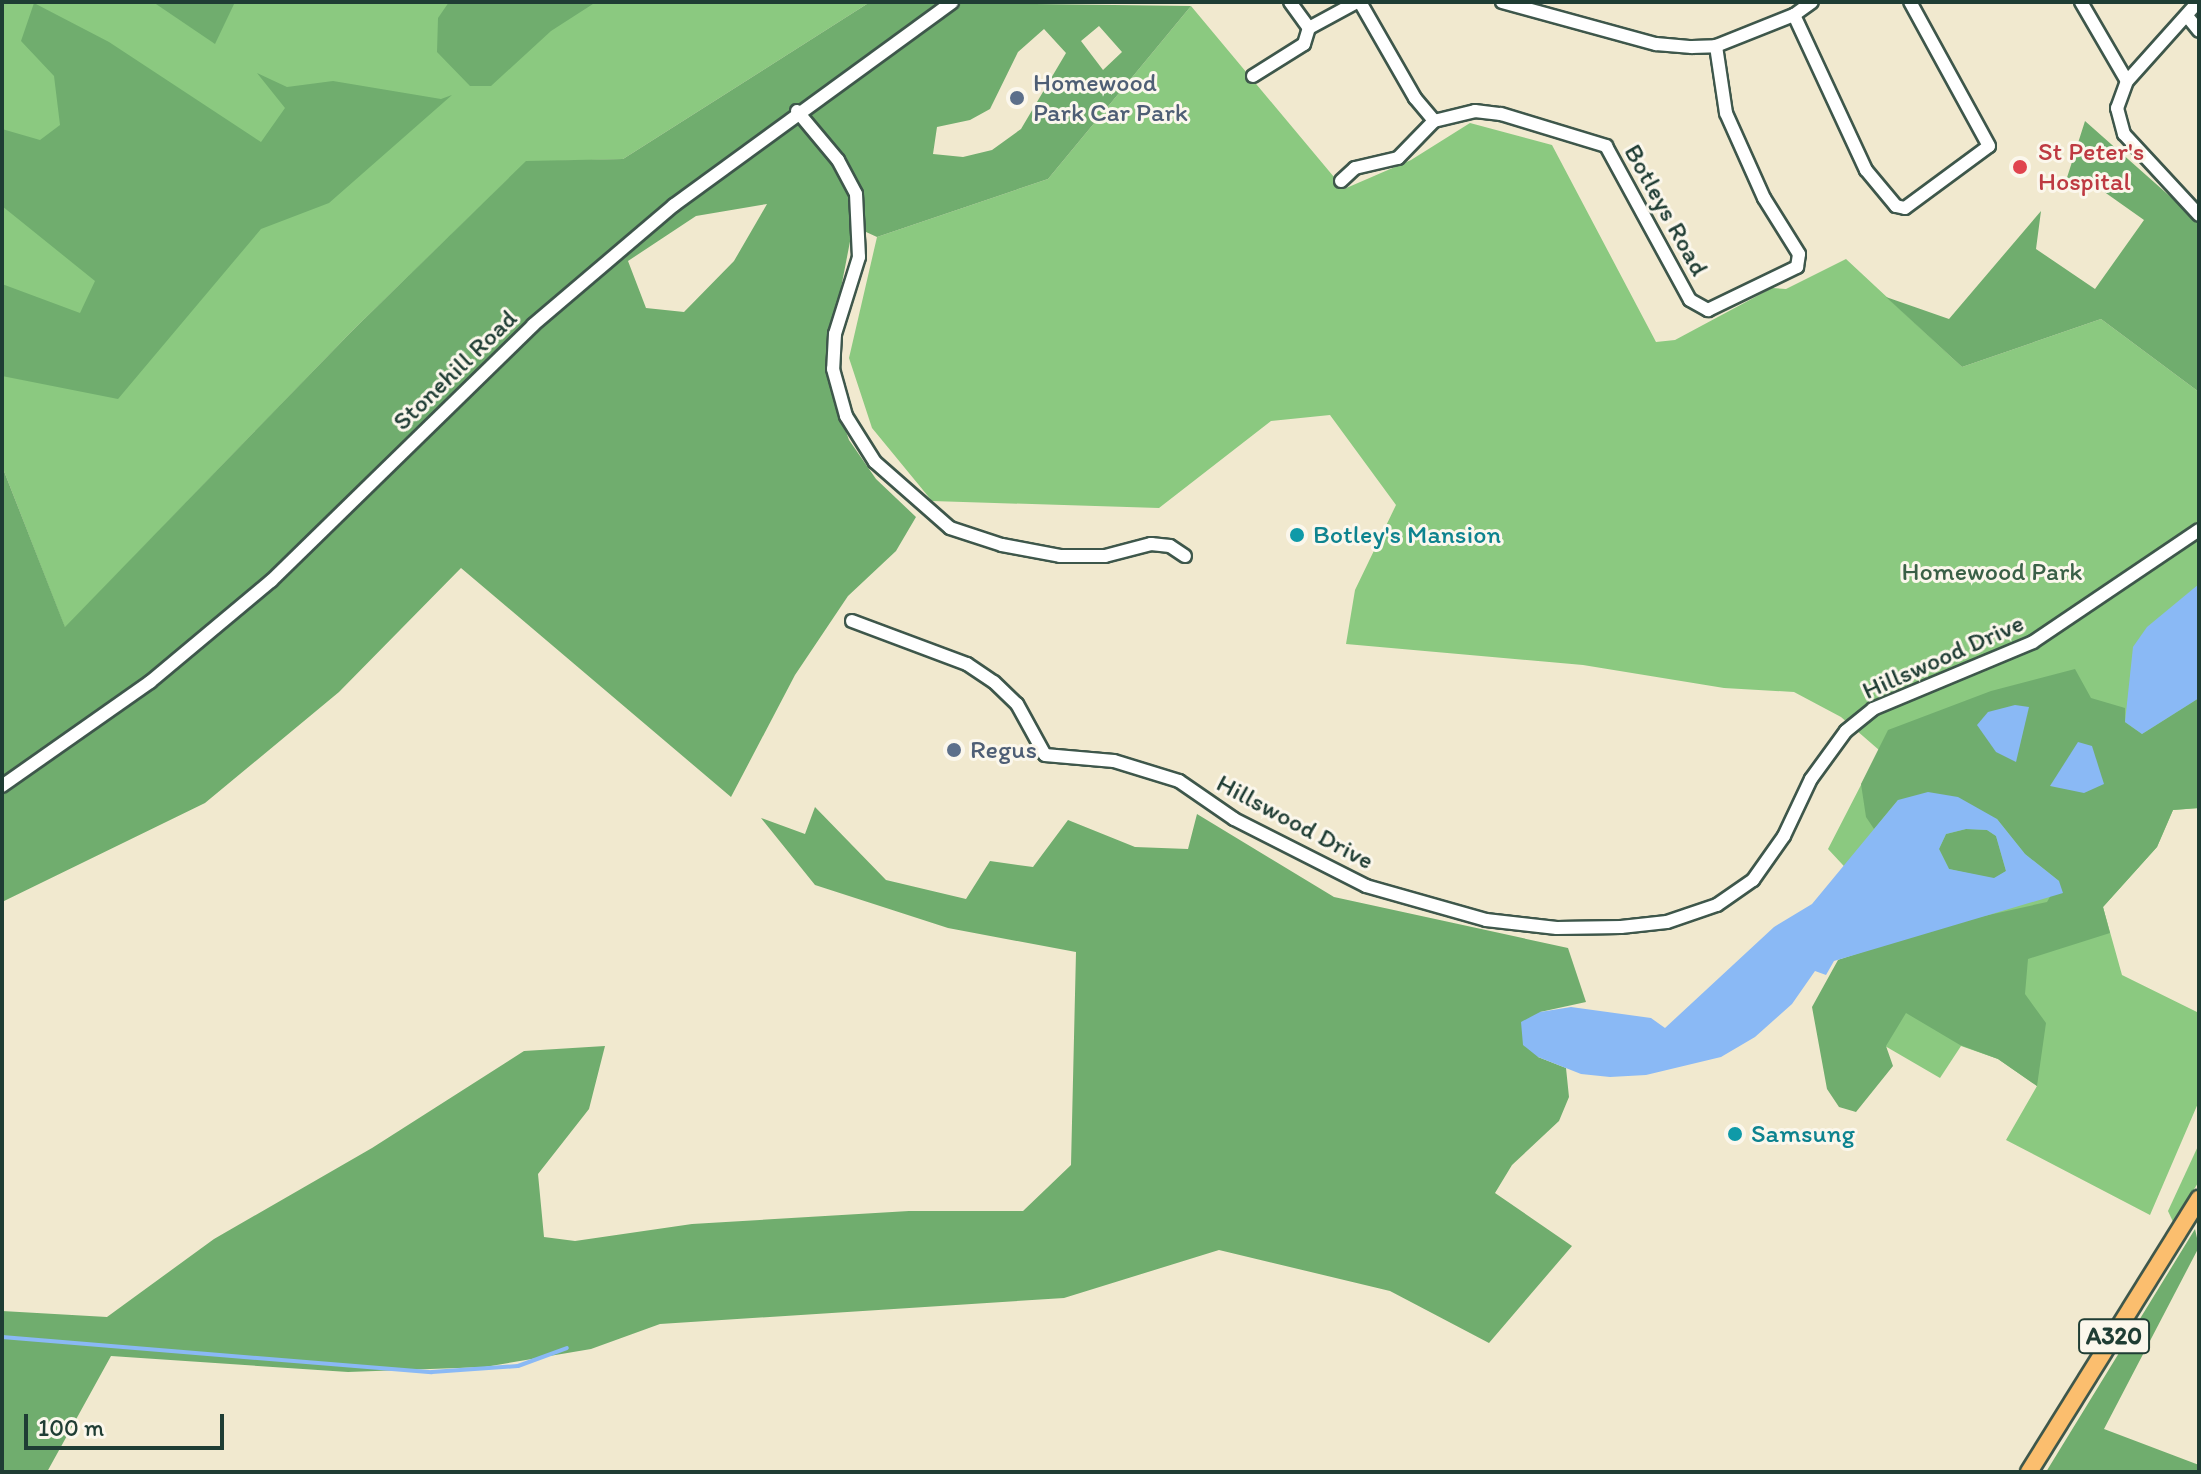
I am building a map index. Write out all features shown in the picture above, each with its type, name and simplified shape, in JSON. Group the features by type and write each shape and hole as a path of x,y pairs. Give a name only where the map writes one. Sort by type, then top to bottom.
{"main road":[{"name":"A320","path":"2029,1472 2199,1199"}],"street":[{"name":"Stonehill Road","path":"2,786 150,682 271,581 533,325 674,205 797,111 952,2"},
{"path":"1290,2 1309,28"},
{"path":"1253,76 1304,44 1309,28 1358,2 1415,98 1434,121 1398,158 1355,168 1341,181"},
{"path":"1502,2 1656,44 1716,46 1794,15 1812,2"},
{"path":"1794,15 1866,170 1896,206 1905,208 1989,146 1910,2"},
{"path":"2081,2 2127,81"},
{"path":"2198,2 2127,81 2117,108 2124,134 2199,215"},
{"path":"2187,16 2199,31"},
{"name":"Botleys Road","path":"1434,121 1475,111 1501,114 1606,146 1690,300 1701,309 1716,308 1797,267 1799,254 1764,198 1726,113 1716,46"},
{"path":"797,111 838,160 856,194 859,257 835,334 833,369 846,416 875,462 950,528 1002,545 1075,556 1105,556 1151,544 1170,546 1185,556"},
{"name":"Hillswood Drive","path":"852,621 967,664 994,682 1017,704 1045,755 1114,761 1179,781 1234,819 1366,886 1486,920 1557,928 1621,927 1667,922 1717,905 1753,880 1784,836 1811,779 1846,731 1873,709 2033,642 2199,530"}],"green space":[{"path":"2,2 870,2 623,159 526,162 353,330 65,628 2,466"},
{"path":"153,2 235,2 215,44"},
{"path":"449,2 596,2 551,31 491,86 470,86 437,52 438,18"},
{"path":"870,2 1191,6 1048,179 877,237 853,226 825,371 849,440 876,479 916,517 896,551 848,596 795,675 731,797 461,568 339,692 205,803 2,902 2,466 65,627 353,330 526,161 623,159","holes":["1099,26 1122,52 1103,70 1081,41","1044,29 1066,53 1021,129 992,150 963,157 933,154 937,127 970,120 990,109 1018,52","767,204 734,261 684,312 646,308 628,261 696,216"]},
{"path":"34,3 109,42 261,142 285,108 257,73 287,87 333,81 441,99 452,95 329,203 261,229 118,399 2,376 2,284 80,313 95,281 2,206 2,129 40,140 60,125 54,76 21,41"},
{"name":"Homewood Park","path":"1191,6 1344,189 1411,160 1470,123 1552,145 1656,342 1675,340 1772,288 1786,289 1846,259 1962,367 2101,319 2199,392 2199,808 2173,810 2157,847 2103,907 2122,975 2199,1013 2199,1101 2150,1215 2006,1140 2037,1086 1998,1059 1961,1046 1940,1078 1885,1046 1838,960 1909,936 1828,849 1879,750 1841,717 1794,692 1724,688 1583,665 1346,644 1355,590 1396,505 1330,415 1271,421 1159,508 932,501 872,428 849,358 877,237 1048,179"},
{"path":"2085,121 2199,222 2199,392 2101,319 1962,367 1886,297 1949,319 2041,211 2036,249 2095,289 2144,220 2086,179 2064,187"},
{"path":"2075,669 2091,698 2125,708 2125,722 2142,734 2199,698 2199,808 2173,810 2157,847 2103,907 2110,933 2028,959 2025,994 2046,1023 2037,1086 1998,1059 1960,1045 1906,1013 1886,1046 1893,1066 1856,1112 1839,1107 1827,1089 1812,1007 1838,960 1948,924 2047,902 2059,881 2025,854 1997,819 1898,800 1874,829 1866,817 1861,784 1888,730 1991,691"},
{"path":"815,807 886,880 966,899 990,861 1033,867 1068,820 1135,847 1188,849 1197,814 1334,897 1568,948 1586,1002 1540,1012 1538,1057 1566,1068 1569,1097 1559,1121 1512,1165 1495,1193 1572,1246 1489,1343 1390,1291 1219,1250 1064,1298 660,1324 591,1349 485,1367 348,1372 111,1356 47,1472 2,1472 2,1311 107,1317 214,1239 372,1148 524,1051 605,1046 589,1109 538,1174 544,1237 575,1241 692,1224 909,1211 1023,1211 1071,1165 1076,952 948,928 815,885 761,818 805,834"},
{"path":"1966,829 1987,830 1996,836 2006,871 1994,879 1949,869 1939,849 1946,834"},
{"path":"2199,1144 2199,1181 2174,1224 2168,1211"},
{"path":"2195,1229 2199,1247 2104,1429 2199,1465 2199,1472 2046,1472"}],"water":[{"path":"2199,584 2199,698 2142,734 2125,722 2133,647 2147,627"},
{"path":"2015,705 2029,707 2016,762 1996,752 1977,725 1988,712"},
{"path":"2078,742 2092,746 2104,784 2084,793 2050,786"},
{"path":"1928,792 1958,797 1997,819 2025,854 2059,881 2063,893 1834,961 1826,975 1815,971 1792,1004 1755,1037 1721,1057 1646,1075 1610,1077 1581,1074 1538,1057 1523,1045 1521,1022 1540,1012 1571,1007 1651,1018 1665,1028 1774,927 1812,904 1898,800","holes":["1966,829 1987,830 1996,836 2006,871 1994,878 1949,869 1939,849 1946,834"]}],"waterway":[{"path":"2,1337 432,1372 518,1366 567,1348"}],"place":[{"name":"Homewood Park Car Park","path":"1017,98"},
{"name":"St Peter's Hospital","path":"2020,167"},
{"name":"Botley's Mansion","path":"1297,535"},
{"name":"Regus","path":"954,750"},
{"name":"Samsung","path":"1735,1134"}]}
